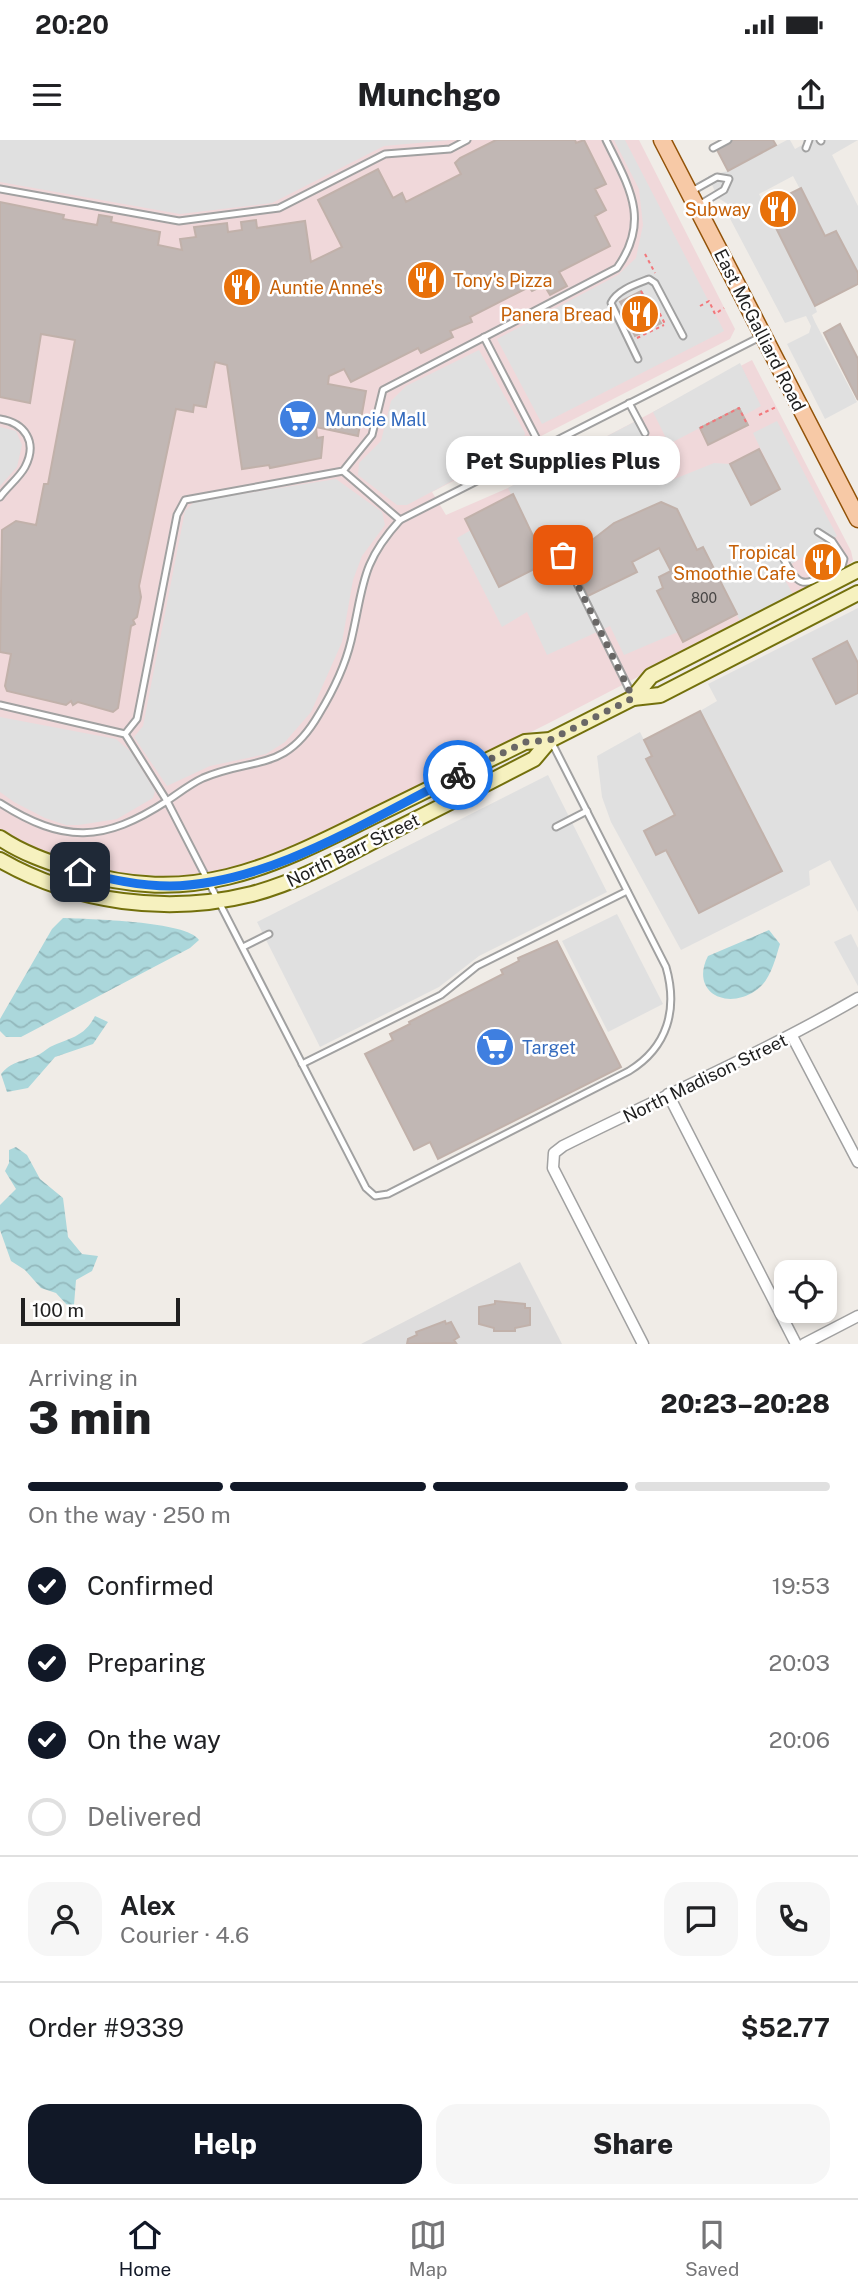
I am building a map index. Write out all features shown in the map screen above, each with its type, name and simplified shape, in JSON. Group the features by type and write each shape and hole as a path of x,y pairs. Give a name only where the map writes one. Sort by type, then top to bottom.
{"main road":[{"name":"East McGalliard Road","path":"662,140 858,519"}],"street":[{"name":"North Barr Street","path":"633,698 651,677 858,570"},
{"name":"North Barr Street","path":"0,838 48,863 101,877 171,886 209,882 268,866 525,742 550,740 633,698 660,695 858,593"},
{"name":"North Barr Street","path":"0,860 46,882 85,895 173,904 218,900 260,891 324,867 534,759 550,740"},
{"name":"North Madison Street","path":"643,1344 553,1168 552,1157 563,1146 792,1036 858,998"},
{"path":"792,1036 858,1162"},
{"path":"668,1094 796,1344"},
{"path":"804,1344 858,1316"}],"lane":[{"path":"0,189 179,221 279,208 385,154 450,149 467,140"},
{"path":"125,734 137,719 177,515 185,500 343,471 372,435 383,390 610,273 628,252 634,236 633,198 606,140"},
{"path":"713,148 729,140"},
{"path":"806,148 808,140"},
{"path":"717,177 729,179 724,190 693,199 717,177"},
{"path":"638,359 611,303 612,298 626,290 649,279 655,282 683,335"},
{"path":"0,803 49,829 90,834 128,824 205,777 281,756 303,738 319,715 343,666 365,571 385,537 400,520 763,335"},
{"path":"484,337 541,447"},
{"path":"629,403 645,433"},
{"path":"0,419 20,425 27,433 30,445 24,468 0,497"},
{"path":"343,471 400,520"},
{"path":"780,552 795,580 800,583 808,583 842,566 844,559 839,550 818,532"},
{"path":"563,555 633,698"},
{"path":"0,705 125,734 167,801 366,1188 375,1196 382,1196 629,1071 649,1055 662,1039 672,996 666,967 550,740"},
{"path":"556,827 587,811"},
{"path":"302,1064 441,995 477,966 627,891"},
{"path":"243,947 269,934"}],"path":[{"path":"641,291 649,307 655,304 665,324"},
{"path":"700,306 709,302 716,314 724,308"},
{"path":"634,340 670,320"},
{"path":"759,415 776,407"},
{"path":"700,428 738,408 746,422"}],"shaded area":[{"name":"Muncie Mall","path":"0,140 639,140 735,329 730,339 432,492 446,515 508,488 752,360 851,551 853,560 844,570 549,723 278,859 247,869 184,878 100,871 56,860 0,833"},
{"path":"0,140 451,140 384,146 272,203 180,214 0,182"},
{"path":"614,140 625,140 724,331 542,424 497,339 618,275 636,258 643,225 639,189"},
{"path":"790,140 795,149 804,144 803,140 858,140 832,155 858,206 858,273 836,231 825,236 793,176 759,194 815,306 817,312 812,315 815,322 857,402 825,419 787,344 809,333 811,326 806,316 785,323 726,211 733,207 718,198 708,176 728,171"},
{"path":"479,350 525,433 523,443 407,505 397,505 358,475 359,463 381,441 391,401 406,386"},
{"path":"740,363 761,406 743,416 738,408 669,444 653,412"},
{"path":"638,420 667,482 714,463 730,464 751,504 780,489 753,433 777,421 837,536 780,571 794,596 741,623 703,547 697,550 677,509 661,503 614,523 569,558 589,596 637,572 632,562 659,548 671,571 659,577 663,588 657,592 678,632 624,655 610,626 547,655 527,612 502,627 457,538 471,530 499,587 546,564 508,488"},
{"path":"0,427 16,431 22,445 17,467 0,486"},
{"path":"336,479 382,512 385,525 362,556 353,580 342,642 311,712 285,742 266,754 210,766 167,786 134,737 143,726 185,511 193,503 210,499"},
{"path":"858,608 858,912 830,860 809,871 810,885 681,950 611,822 602,797 597,756 640,732 652,756 646,760 675,815 644,832 656,855 666,850 699,913 782,871 700,711 717,701 708,684"},
{"path":"0,717 116,739 131,752 155,791 153,798 117,819 79,825 66,825 45,818 14,802 0,792"},
{"path":"548,775 607,892 479,956 439,987 320,1047 257,922"},
{"path":"617,914 663,1004 608,1032 562,941"},
{"path":"851,934 858,948 858,986 834,942"},
{"path":"520,1262 562,1344 361,1344"}],"water":[{"path":"63,918 157,925 191,934 199,940 190,948 21,1037 6,1037 0,1031 0,1019 52,929"},
{"path":"769,930 780,944 765,982 744,997 732,999 713,994 704,979 708,956"},
{"path":"95,1016 108,1022 93,1044 55,1057 28,1088 7,1092 1,1074 5,1070 81,1033"},
{"path":"16,1147 27,1155 40,1179 63,1198 68,1237 82,1254 98,1256 92,1271 76,1280 74,1305 67,1305 56,1293 41,1288 25,1270 11,1261 0,1230 0,1205 16,1189 5,1171 9,1163 9,1150"}],"building":[{"name":"Muncie Mall","path":"496,140 575,140 576,143 584,140 606,184 595,189 606,210 595,216 610,246 559,272 567,286 550,295 544,285 532,291 529,287 470,317 472,322 450,331 453,337 421,353 418,348 351,382 344,369 329,376 328,384 366,391 358,436 316,427 317,438 323,437 321,458 270,468 269,465 242,469 227,365 215,362 206,407 194,405 193,412 176,409 139,586 141,597 137,617 133,620 135,624 131,626 118,708 113,712 78,702 73,705 71,701 66,705 7,691 5,686 11,654 0,652 2,530 16,521 36,525 44,484 48,484 75,340 41,334 30,403 0,397 0,202 64,215 63,219 97,225 99,215 112,217 111,222 160,232 158,245 182,250 180,239 196,237 194,227 227,223 228,232 242,230 241,222 256,220 257,228 305,221 311,262 342,247 318,200 378,169 393,198 402,193 406,202 461,174 455,163 460,158"},
{"path":"732,140 773,140 776,145 728,171 716,148"},
{"path":"801,188 825,236 836,231 858,273 858,284 815,306 765,206"},
{"name":"Panera Bread","path":"641,291 661,323 635,336 631,328 627,330 620,316 626,312 620,302"},
{"path":"840,324 858,359 858,400 824,333"},
{"path":"739,408 748,425 708,445 700,428"},
{"path":"759,449 780,489 751,505 730,464"},
{"path":"513,494 546,563 499,587 465,519"},
{"path":"661,502 677,509 697,550 703,547 737,614 683,642 657,591 663,588 659,577 671,571 659,548 632,562 637,572 588,596 569,558 614,523"},
{"name":"Tropical Smoothie Cafe","path":"833,550 839,560 812,575 806,565"},
{"path":"847,641 858,663 858,693 836,704 813,659"},
{"path":"700,711 782,871 699,913 666,850 656,855 644,831 675,815 646,759 652,756 644,740"},
{"name":"Target","path":"557,941 621,1067 438,1159 430,1142 414,1150 365,1054 393,1040 390,1034 410,1024 409,1022 503,974 501,970 519,961 518,958"},
{"path":"495,1301 525,1304 525,1308 530,1308 530,1325 515,1328 515,1331 494,1331 494,1328 479,1324 479,1307 495,1304"},
{"path":"445,1321 446,1324 451,1322 459,1337 454,1340 456,1343 407,1344 408,1339 417,1335 416,1332"}],"way so far":[{"path":"458,775 525,742 550,740 633,698 563,555"}],"place":[{"name":"Subway","path":"778,209"},
{"name":"Tony's Pizza","path":"426,280"},
{"name":"Auntie Anne's","path":"242,287"},
{"name":"Panera Bread","path":"640,314"},
{"name":"Muncie Mall","path":"298,419"},
{"name":"Pet Supplies Plus","path":"563,555"},
{"name":"Tropical Smoothie Cafe","path":"823,562"},
{"name":"Target","path":"495,1047"}],"route":[{"path":"80,872 140,884 171,886 209,882 250,873 316,845 458,775"}]}
